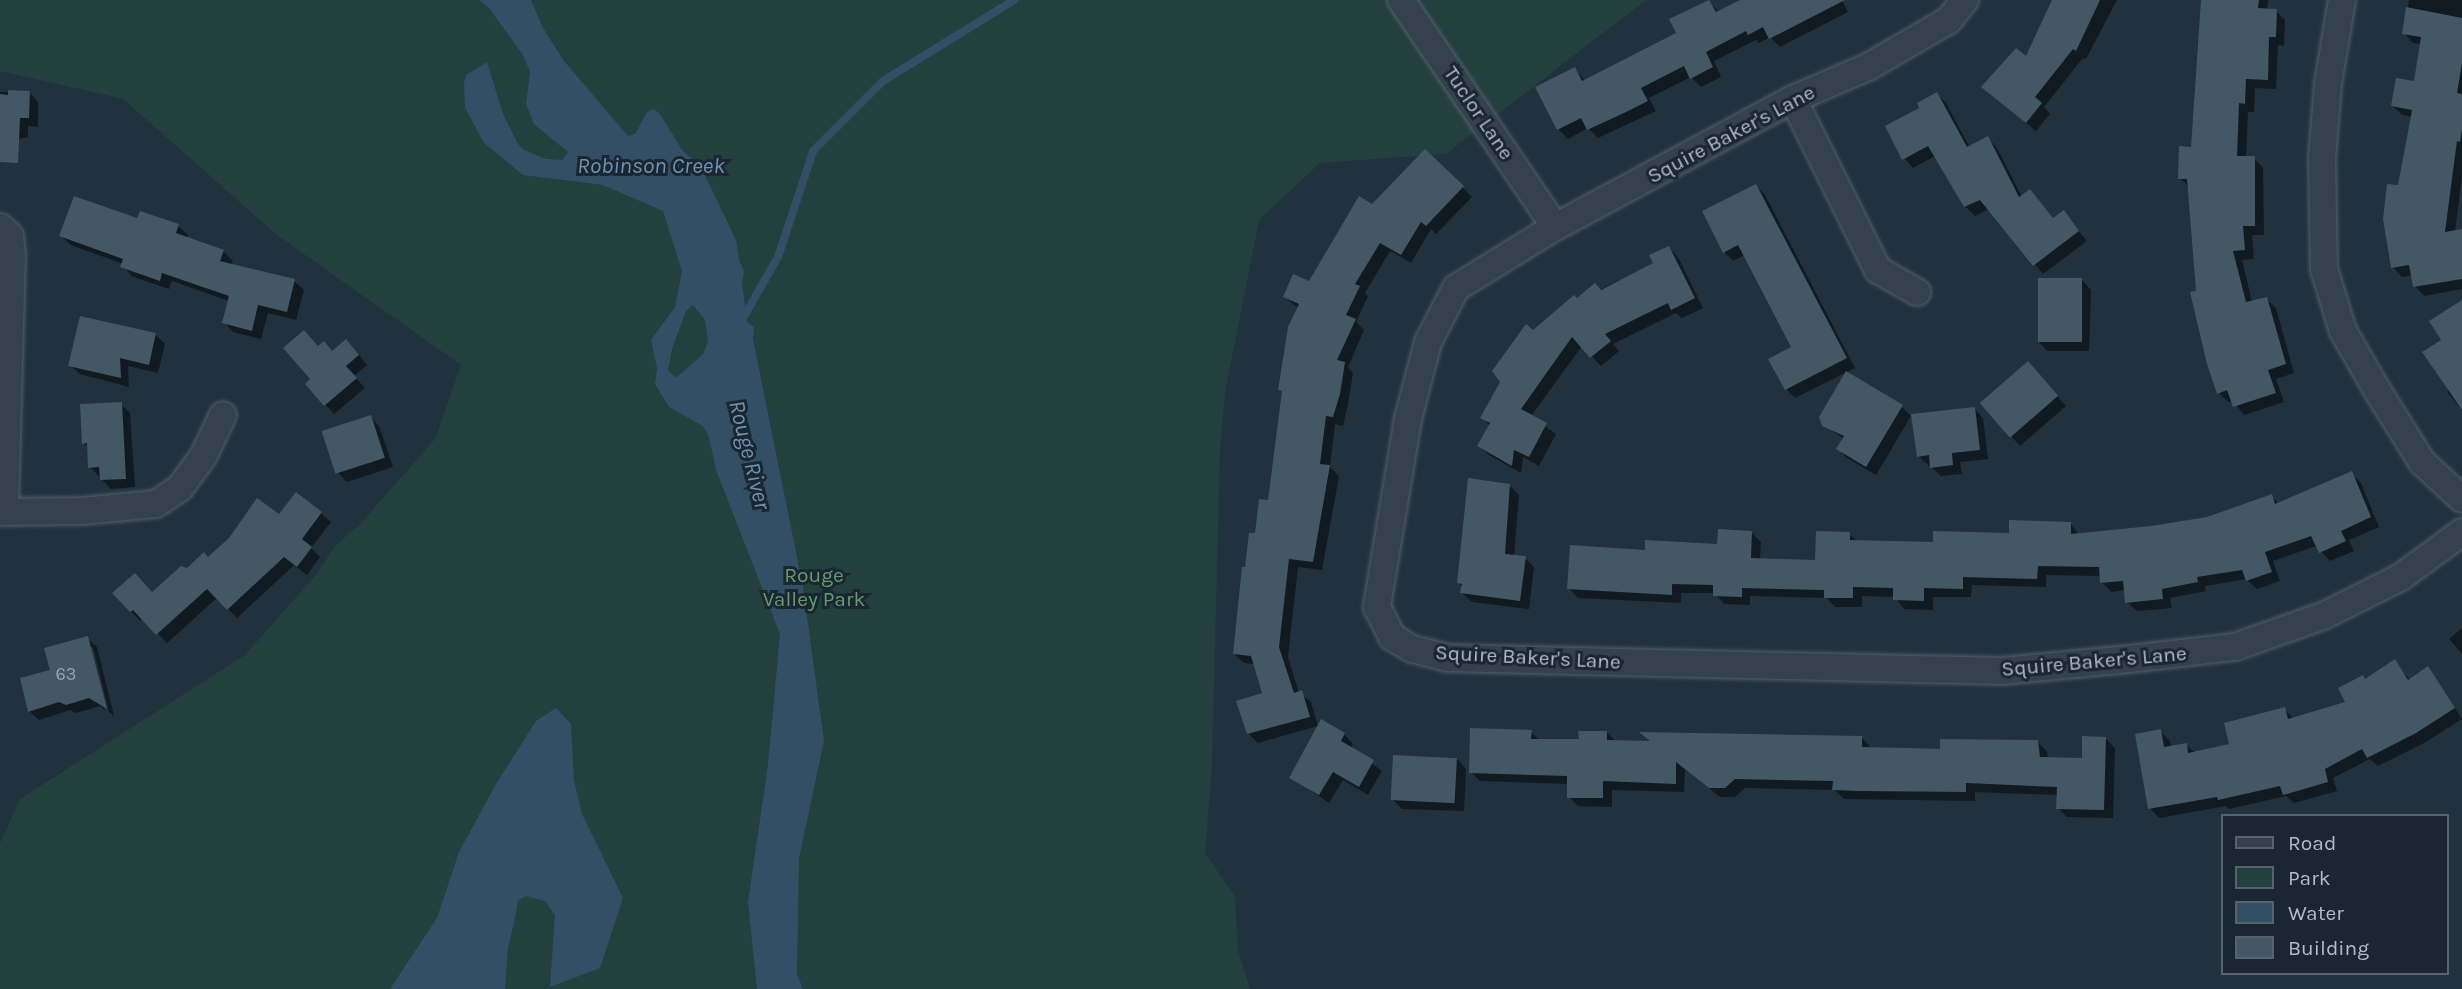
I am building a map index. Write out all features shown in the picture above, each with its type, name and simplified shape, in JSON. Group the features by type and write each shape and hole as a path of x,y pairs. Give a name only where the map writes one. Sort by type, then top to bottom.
{"street":[{"name":"Tuclor Lane","path":"1401,0 1555,227"},
{"name":"Squire Baker's Lane","path":"1965,0 1949,20 1868,67 1793,99 1555,227 1456,288 1429,342 1408,419 1377,607 1392,637 1412,649 1447,658 1988,671 2129,659 2235,647 2323,616 2401,576 2462,532"},
{"path":"2342,0 2328,84 2322,158 2324,269 2343,331 2376,390 2422,462 2462,499"},
{"path":"1793,99 1878,270 1917,292"},
{"path":"5,231 3,512 82,511 156,504 180,488 205,455 223,415"}],"green space":[{"name":"Rouge Valley Park","path":"0,0 1646,0 1446,154 1320,163 1259,220 1225,393 1220,450 1212,768 1205,853 1235,896 1238,950 1250,989 0,989 0,843 20,799 245,655 314,577 336,545 360,524 435,439 461,365 277,235 123,99 0,71"}],"water":[{"path":"479,0 531,0 543,28 564,61 628,136 635,134 647,112 654,109 660,114 682,150 701,167 736,240 744,271 742,283 747,322 754,327 753,339 803,587 824,741 799,858 797,974 803,989 757,989 748,902 768,765 780,634 716,470 709,437 703,426 669,407 655,384 657,368 651,340 675,307 682,271 663,211 603,185 523,175 484,143 465,108 464,83 466,75 487,62 503,114 518,144 524,150 546,159 562,160 568,152 534,124 526,104 530,72 523,55 489,8","holes":["693,305 705,320 708,342 703,354 676,378 668,370 672,349 686,311"]},
{"path":"556,708 571,724 574,781 582,814 623,898 600,968 550,987 555,915 545,901 526,896 518,901 508,948 505,989 390,989 437,918 459,852 496,784 536,721"}],"building":[{"path":"1709,0 1716,12 1740,0 1845,0 1769,39 1763,27 1748,35 1746,31 1706,52 1713,67 1690,79 1684,66 1641,88 1648,101 1587,130 1581,118 1557,130 1535,87 1575,67 1582,81 1676,33 1669,19"},
{"path":"2052,0 2100,0 2076,51 2073,49 2035,97 2042,103 2026,123 1981,87 2016,48 2026,56"},
{"path":"2201,0 2259,0 2258,8 2277,9 2276,37 2269,37 2268,80 2246,79 2245,104 2239,103 2237,156 2255,156 2255,226 2243,226 2245,250 2233,251 2246,302 2267,297 2286,364 2268,370 2276,393 2233,407 2227,390 2217,394 2207,364 2190,292 2196,291 2187,179 2178,179 2179,146 2191,147"},
{"path":"2406,7 2462,18 2462,63 2457,93 2462,94 2462,129 2460,142 2457,141 2445,232 2462,229 2462,279 2413,287 2409,265 2391,268 2383,219 2387,184 2398,185 2412,110 2391,106 2396,78 2414,81 2421,37 2402,34"},
{"path":"8,90 30,91 29,118 20,118 18,163 0,162 0,94 8,95"},
{"path":"1937,92 1967,147 1988,136 2019,197 2030,189 2053,218 2064,210 2079,231 2033,266 1980,200 1964,207 1928,146 1902,160 1885,126 1919,108 1917,103"},
{"path":"1425,149 1464,186 1426,226 1421,222 1401,255 1380,243 1355,284 1360,286 1346,315 1356,319 1337,360 1345,362 1340,394 1333,417 1326,416 1320,464 1330,465 1313,562 1289,559 1279,647 1294,693 1302,690 1310,717 1247,734 1236,701 1262,693 1251,656 1233,654 1242,567 1245,567 1249,533 1255,533 1259,499 1268,500 1282,391 1278,390 1288,327 1299,304 1283,297 1293,274 1309,281 1359,196 1372,204"},
{"path":"1756,184 1847,358 1785,390 1768,359 1791,347 1738,245 1723,253 1702,211"},
{"path":"74,196 137,218 140,211 179,224 176,233 224,250 220,261 295,279 287,312 258,305 252,331 222,323 229,296 162,273 160,281 120,267 123,259 59,236"},
{"path":"1669,246 1695,298 1671,310 1668,303 1605,334 1611,341 1590,358 1572,337 1521,409 1547,423 1529,457 1514,450 1512,466 1477,446 1490,423 1480,418 1500,382 1492,371 1526,324 1533,330 1574,295 1577,298 1595,283 1601,290 1653,263 1649,255"},
{"path":"2038,278 2082,278 2082,342 2038,342"},
{"path":"2462,300 2462,410 2422,352 2441,340 2429,321"},
{"path":"80,316 156,333 149,365 120,358 121,378 68,366"},
{"path":"304,330 318,346 324,341 332,351 346,339 359,355 346,366 357,378 324,406 305,384 310,379 283,348"},
{"path":"2028,361 2058,396 2010,438 1980,403"},
{"path":"1846,371 1903,405 1866,467 1836,449 1844,436 1822,426 1819,417"},
{"path":"122,402 126,479 100,480 99,467 88,468 87,443 82,444 80,404"},
{"path":"1975,407 1980,450 1952,453 1953,465 1930,468 1929,455 1917,457 1911,414"},
{"path":"371,415 385,458 335,474 322,431"},
{"path":"2352,471 2371,517 2341,531 2346,541 2319,553 2311,536 2265,552 2272,572 2246,581 2242,570 2197,577 2198,582 2162,589 2163,599 2125,603 2123,581 2100,583 2099,567 2038,566 2037,579 1963,577 1963,589 1924,588 1924,601 1893,600 1893,588 1853,587 1853,598 1824,598 1824,590 1742,588 1742,597 1713,596 1713,585 1672,584 1672,595 1567,589 1570,545 1645,550 1645,540 1717,544 1718,529 1752,531 1751,558 1815,560 1816,531 1850,532 1850,540 1933,542 1933,531 2009,533 2009,520 2071,522 2071,534 2151,526 2207,517 2272,494 2275,504"},
{"path":"1468,478 1510,484 1505,554 1526,556 1520,601 1460,593 1462,584 1457,583"},
{"path":"296,492 322,512 302,539 312,547 297,567 284,557 227,610 207,589 156,635 133,610 130,612 112,593 135,573 152,592 181,566 187,568 204,552 208,557 229,538 257,498 279,514"},
{"path":"88,636 107,709 89,698 66,705 59,702 28,712 20,678 50,670 44,648"},
{"path":"2395,659 2408,680 2428,666 2455,708 2416,733 2367,758 2362,749 2325,769 2328,782 2283,795 2280,786 2218,800 2217,797 2148,809 2135,734 2161,729 2164,747 2187,743 2188,753 2229,744 2224,723 2285,707 2288,719 2345,702 2338,688 2363,675 2365,679"},
{"path":"1321,719 1345,733 1341,741 1374,760 1359,787 1333,772 1319,795 1289,778"},
{"path":"1470,728 1532,730 1531,739 1579,739 1578,731 1607,731 1607,740 1650,741 1639,732 1862,736 1862,747 1940,749 1940,739 2038,740 2040,757 2082,758 2082,736 2106,737 2104,810 2056,809 2057,787 1966,783 1966,792 1860,791 1832,790 1833,781 1735,779 1725,788 1709,788 1676,762 1676,784 1603,781 1603,798 1567,798 1567,776 1469,773"},
{"path":"1393,755 1457,758 1455,803 1391,800"}],"waterway":[{"path":"742,320 778,257 813,151 883,81 1014,0"}],"water label":[{"name":"Robinson Creek","path":"651,166"},
{"name":"Rouge River","path":"749,455"}]}
